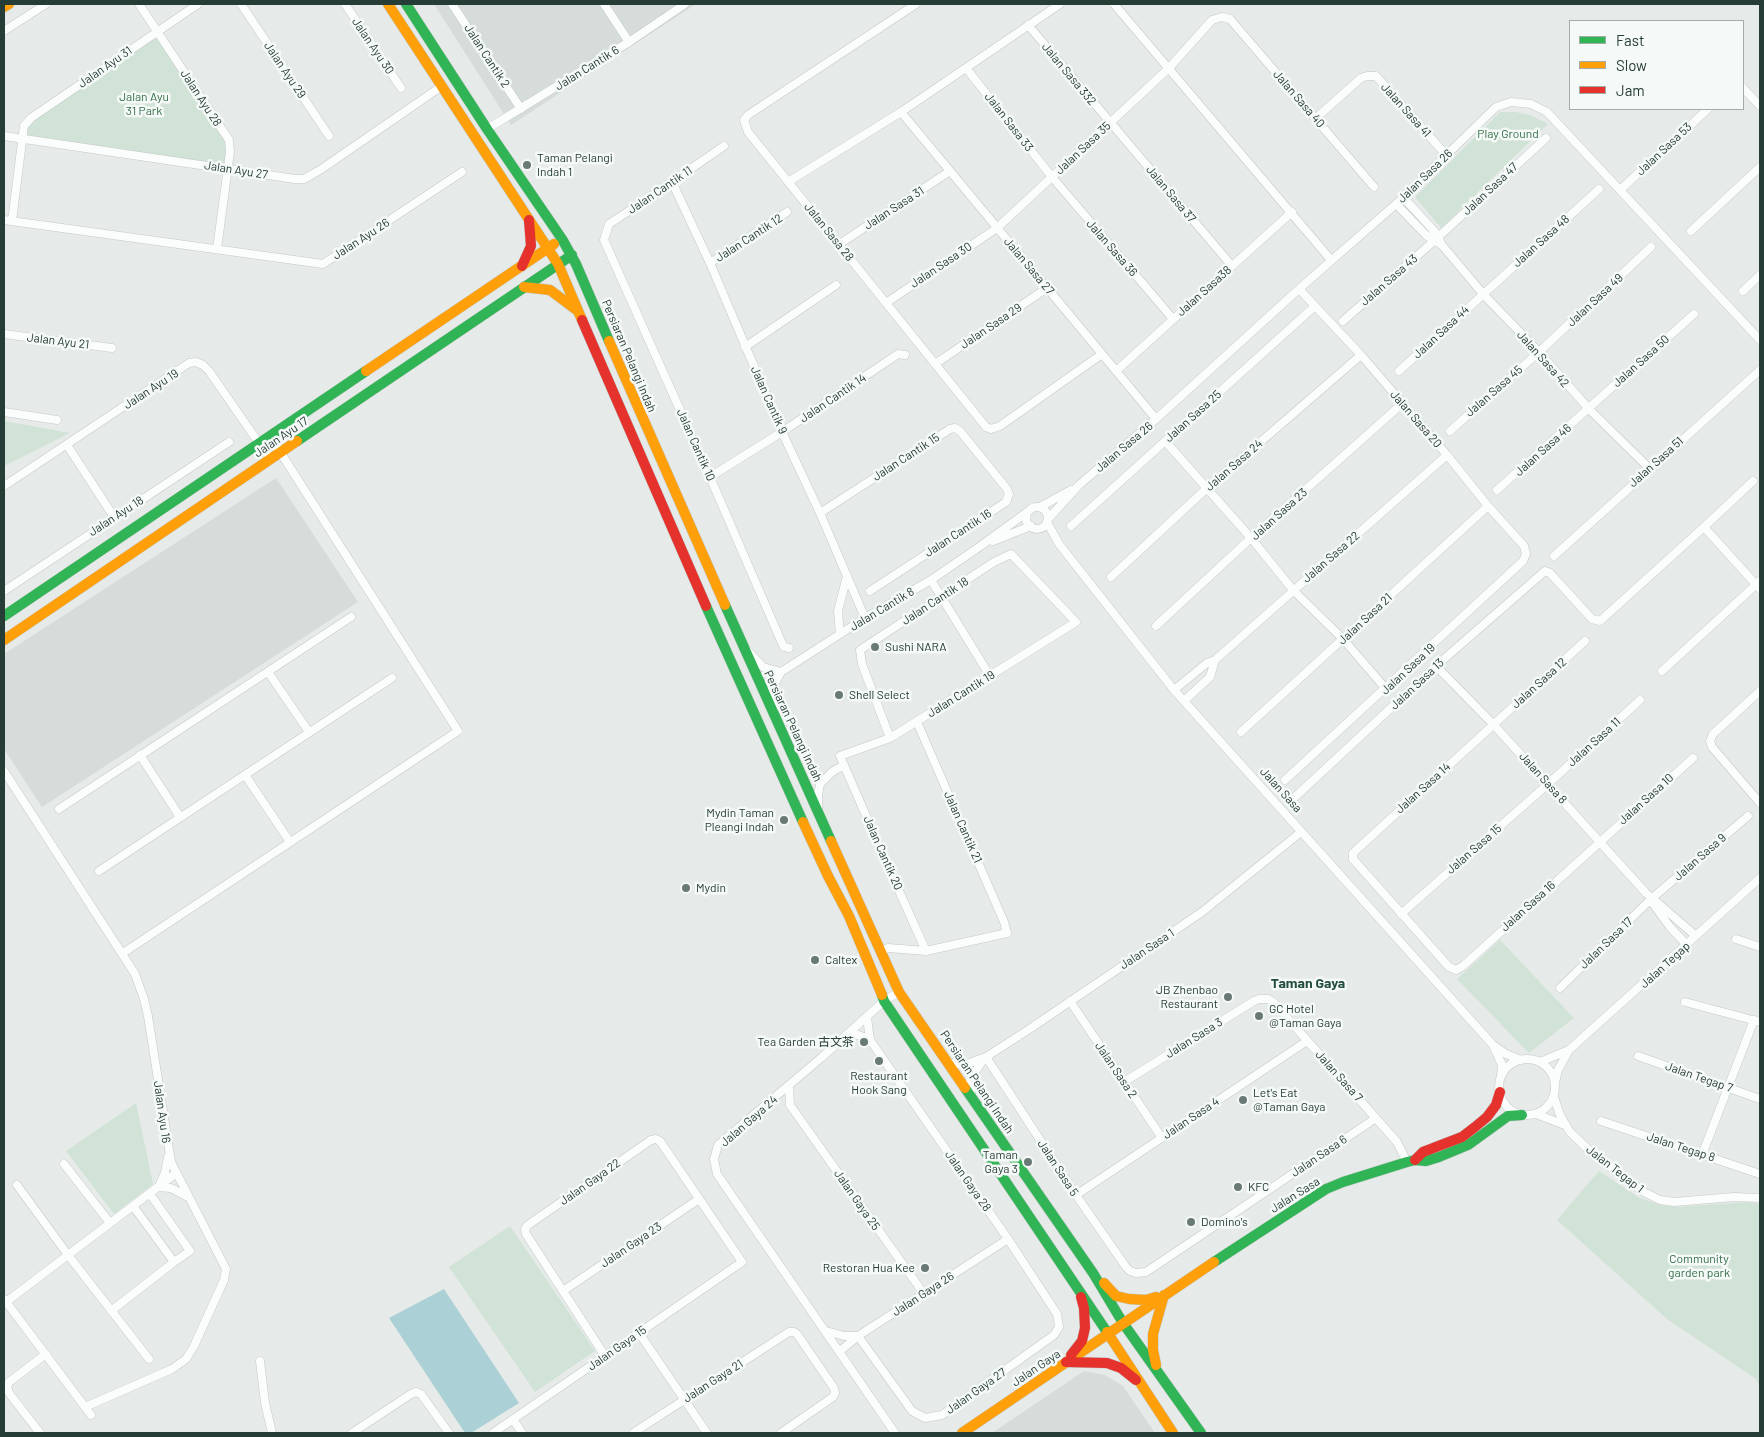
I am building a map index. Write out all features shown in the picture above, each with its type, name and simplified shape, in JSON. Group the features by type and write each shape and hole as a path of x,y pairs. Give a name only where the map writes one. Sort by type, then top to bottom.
{"main road":[{"path":"4,7 9,4"},
{"path":"388,4 558,264 736,675 828,876 849,916 884,1001 1079,1289 1173,1433"},
{"name":"Persiaran Pelangi Indah","path":"406,4 572,255 743,646 900,992 1093,1273 1123,1323 1201,1433"},
{"path":"480,146 479,137 487,129"},
{"path":"521,267 531,246 529,218"},
{"name":"Jalan Ayu 17","path":"4,616 562,239"},
{"name":"Jalan Ayu 17","path":"4,640 572,255"},
{"path":"524,287 550,290 578,312"},
{"name":"Jalan Sasa","path":"1411,1161 1422,1152 1462,1137 1475,1127 1487,1117 1496,1105 1500,1092"},
{"name":"Jalan Sasa","path":"1123,1323 1326,1189 1411,1161 1426,1161 1468,1145 1508,1116 1522,1115"},
{"path":"1093,1273 1116,1296 1146,1300 1164,1295"},
{"path":"1066,1362 1082,1341 1085,1328 1084,1308 1079,1289"},
{"path":"1157,1371 1153,1350 1153,1334 1164,1295"},
{"name":"Jalan Gaya","path":"962,1433 1123,1323"},
{"path":"1066,1362 1107,1363 1121,1368 1143,1385"}],"street":[{"path":"4,31 46,4"},
{"name":"Jalan Ayu 28","path":"139,4 229,140 230,152 227,169"},
{"name":"Jalan Ayu 31","path":"8,221 24,126 31,118 198,4"},
{"name":"Jalan Ayu 29","path":"241,4 329,136"},
{"name":"Jalan Ayu 30","path":"345,4 401,88"},
{"name":"Jalan Cantik 2","path":"452,4 521,108"},
{"path":"604,4 629,42"},
{"name":"Jalan Cantik 6","path":"487,129 629,42 685,4"},
{"name":"Jalan Sasa 28","path":"916,4 748,114 744,120 748,132 986,427 991,429 1000,426 1102,354"},
{"path":"788,182 901,112 1060,4"},
{"path":"1114,4 1332,260"},
{"name":"Jalan Sasa 35","path":"997,228 1169,68 1212,20 1222,17"},
{"name":"Jalan Sasa 40","path":"1222,17 1230,19 1374,187"},
{"name":"Jalan Sasa 332","path":"1028,25 1110,122"},
{"name":"Jalan Sasa 33","path":"966,68 1052,177"},
{"name":"Jalan Sasa 41","path":"1316,118 1361,78 1376,76 1447,156"},
{"name":"Jalan Ayu 27","path":"4,136 304,179 442,86"},
{"path":"1744,89 1760,106"},
{"name":"Jalan Sasa 26","path":"1047,521 1079,485 1156,419 1299,289 1403,198 1496,107 1511,102 1531,104 1547,112 1760,340"},
{"name":"Jalan Sasa 53","path":"1620,190 1707,110"},
{"name":"Jalan Sasa 27","path":"901,112 1156,419"},
{"name":"Jalan Sasa 37","path":"1110,122 1232,266"},
{"name":"Jalan Sasa 47","path":"1436,238 1546,138"},
{"name":"Jalan Cantik 11","path":"604,240 609,224 724,146"},
{"path":"1691,231 1760,167"},
{"path":"217,249 227,169"},
{"name":"Jalan Sasa 31","path":"838,244 950,171"},
{"name":"Jalan Ayu 26","path":"8,221 323,264 462,172"},
{"name":"Jalan Sasa 36","path":"1052,177 1173,319"},
{"name":"Jalan Cantik 9","path":"672,182 710,263 782,432 820,513 865,618"},
{"name":"Jalan Sasa 48","path":"1483,294 1599,189"},
{"name":"Jalan Sasa 42","path":"1403,198 1483,294 1539,352 1589,409 1649,468"},
{"name":"Jalan Sasa 42","path":"1396,204 1426,235 1436,238"},
{"name":"Jalan Cantik 12","path":"710,263 787,212"},
{"name":"Jalan Sasa38","path":"1116,370 1292,212"},
{"name":"Jalan Sasa 30","path":"886,303 997,228"},
{"name":"Jalan Sasa 43","path":"1343,321 1436,238"},
{"name":"Jalan Cantik 10","path":"604,240 710,477 781,642 784,647 789,648"},
{"name":"Jalan Sasa 49","path":"1539,352 1651,247"},
{"path":"1743,291 1760,275"},
{"path":"745,347 836,285"},
{"name":"Jalan Sasa 29","path":"935,364 1047,288"},
{"name":"Jalan Sasa 20","path":"1299,289 1403,403 1488,506 1524,546 1526,554"},
{"name":"Jalan Sasa 44","path":"1399,371 1483,294"},
{"name":"Jalan Sasa 25","path":"1071,526 1315,306"},
{"name":"Jalan Sasa 50","path":"1589,409 1694,314"},
{"name":"Jalan Ayu 21","path":"4,334 112,348"},
{"name":"Jalan Sasa 45","path":"1450,431 1539,352"},
{"name":"Jalan Cantik 14","path":"710,477 782,432 898,354 905,355"},
{"name":"Jalan Sasa 24","path":"1111,577 1206,489 1360,355"},
{"name":"Jalan Ayu 19","path":"4,486 189,363 196,362 203,364 209,371 270,459"},
{"name":"Jalan Sasa 51","path":"1554,556 1649,468 1759,373"},
{"name":"Jalan Sasa 23","path":"1156,626 1251,538 1403,403"},
{"name":"Jalan Sasa 46","path":"1497,490 1589,409"},
{"path":"4,412 57,420"},
{"name":"Jalan Cantik 15","path":"820,513 950,429 955,428 960,431 985,462"},
{"path":"123,954 458,731 270,436"},
{"path":"1165,441 1251,538 1293,590 1343,639 1386,689"},
{"name":"Jalan Ayu 18","path":"4,591 229,442"},
{"path":"67,445 114,517"},
{"name":"Jalan Sasa 22","path":"1174,690 1207,663 1215,660 1447,455"},
{"name":"Jalan Cantik 16","path":"870,591 1006,502 1007,489 985,462"},
{"path":"1662,671 1759,585 1704,526 1753,481"},
{"name":"Jalan Sasa 26","path":"1040,507 1079,485"},
{"name":"Jalan Sasa 21","path":"1241,732 1488,506"},
{"path":"1040,507 1046,512 1047,521 982,545 1030,510 1040,507"},
{"path":"1030,510 1026,516 1034,527"},
{"name":"Jalan Sasa","path":"1047,521 1060,544 1174,690 1493,1045 1506,1054 1521,1060"},
{"name":"Jalan Sasa 13","path":"1295,798 1436,666 1545,571 1550,572 1592,619 1596,622 1604,620 1704,526"},
{"name":"Jalan Sasa","path":"1034,527 1060,544"},
{"name":"Jalan Cantik 8","path":"781,672 865,618 931,580 982,545"},
{"name":"Jalan Cantik 18","path":"890,738 862,664 860,650 994,562 1011,554 1076,622"},
{"name":"Jalan Sasa 19","path":"1285,780 1523,561 1526,554"},
{"path":"840,634 838,611 847,576"},
{"path":"931,580 990,676"},
{"path":"59,809 351,617"},
{"name":"Jalan Cantik 19","path":"840,756 890,738 1076,622"},
{"name":"Jalan Sasa 12","path":"1493,724 1586,641"},
{"path":"743,646 763,667 781,672 772,689 774,714"},
{"name":"Jalan Sasa 22","path":"1184,701 1210,677 1215,660"},
{"name":"Jalan Sasa 8","path":"1436,666 1493,724 1650,897 1696,936"},
{"path":"268,672 309,732"},
{"path":"99,870 392,678"},
{"path":"1760,691 1713,734 1710,741 1712,747 1760,803"},
{"name":"Jalan Sasa 11","path":"1548,784 1640,700"},
{"name":"Jalan Cantik 21","path":"917,722 1004,922 1007,933 926,951"},
{"name":"Jalan Sasa 14","path":"1400,914 1354,859 1353,852 1493,724"},
{"path":"140,755 180,817"},
{"name":"Jalan Cantik 20","path":"840,756 926,951"},
{"name":"Jalan Sasa 10","path":"1599,841 1693,758"},
{"path":"818,810 820,784 832,772 844,765"},
{"name":"Jalan Ayu 16","path":"4,771 135,974 144,999 168,1150 175,1174 226,1268 224,1280 194,1346 186,1359 172,1369 85,1407"},
{"path":"245,775 290,842"},
{"name":"Jalan Sasa 15","path":"1400,914 1548,784"},
{"name":"Jalan Sasa 9","path":"1650,897 1748,816"},
{"name":"Jalan Sasa 1","path":"950,1063 964,1065 986,1057 1202,912 1301,832"},
{"name":"Jalan Sasa 16","path":"1400,914 1449,967 1456,970 1463,966 1599,841"},
{"name":"Jalan Tegap","path":"1540,1062 1569,1050 1760,878"},
{"name":"Jalan Sasa 8","path":"1650,897 1670,927 1687,945"},
{"name":"Jalan Sasa 17","path":"1560,988 1650,897"},
{"path":"1736,939 1760,947"},
{"path":"881,951 888,948 926,951"},
{"name":"Jalan Gaya 24","path":"895,1433 717,1174 714,1159 718,1144 774,1099 884,1001 900,992"},
{"name":"Jalan Sasa 7","path":"1264,998 1274,1002 1397,1142 1411,1161"},
{"name":"Jalan Sasa 3","path":"1124,1082 1254,1001 1264,998"},
{"name":"Jalan Sasa 2","path":"1070,1001 1162,1138"},
{"path":"1685,1002 1757,1021 1702,1154"},
{"name":"Jalan Gaya 28","path":"866,1017 870,1040 1058,1314 1059,1327"},
{"path":"851,1032 870,1040"},
{"name":"Jalan Sasa 4","path":"1076,1195 1307,1041"},
{"name":"Jalan Sasa","path":"1493,1045 1502,1066 1501,1076"},
{"name":"Jalan Tegap","path":"1555,1082 1558,1070 1569,1050"},
{"name":"Jalan Tegap 7","path":"1638,1056 1760,1099"},
{"name":"Jalan Sasa 1","path":"971,1094 970,1079 986,1057"},
{"name":"Jalan Sasa 5","path":"986,1057 1076,1195 1126,1267 1136,1273"},
{"path":"1521,1060 1540,1062 1550,1070 1555,1082 1554,1097 1544,1110 1536,1114 1522,1115 1512,1111 1504,1103 1500,1092 1501,1076 1513,1063 1521,1060"},
{"path":"774,1099 790,1105 789,1086"},
{"name":"Jalan Tegap 1","path":"1554,1097 1565,1125 1595,1156 1644,1192 1660,1200 1674,1202 1734,1197 1760,1198"},
{"name":"Jalan Gaya 25","path":"790,1105 924,1294"},
{"name":"Jalan Tegap 1","path":"1536,1114 1565,1125"},
{"name":"Jalan Sasa 6","path":"1136,1273 1146,1272 1376,1118"},
{"name":"Jalan Tegap 8","path":"1601,1121 1760,1174"},
{"name":"Jalan Gaya 22","path":"605,1356 526,1234 526,1227 651,1140 656,1139 660,1141 742,1262"},
{"path":"158,1187 165,1173 168,1150"},
{"path":"64,1164 110,1223"},
{"path":"91,1415 5,1300 68,1256 175,1174"},
{"path":"17,1185 68,1256 149,1359"},
{"path":"158,1187 178,1190 188,1198"},
{"path":"111,1311 190,1251 150,1194"},
{"name":"Jalan Gaya 23","path":"563,1291 699,1199"},
{"path":"133,1206 174,1262"},
{"name":"Jalan Gaya 26","path":"840,1351 858,1336 1008,1239"},
{"name":"Jalan Gaya 15","path":"492,1433 742,1262"},
{"name":"Jalan Gaya 27","path":"858,1336 912,1411 925,1418 942,1415 1054,1335 1059,1327"},
{"path":"825,1331 844,1336 858,1336"},
{"name":"Jalan Gaya 21","path":"634,1433 789,1332 794,1332 834,1388 835,1393 833,1398 781,1433"},
{"path":"639,1333 707,1433"},
{"path":"40,1433 9,1393 7,1387 10,1382 46,1354"},
{"path":"260,1361 265,1403 272,1433"},
{"path":"352,1433 416,1392 421,1394 449,1433"},
{"path":"513,1419 522,1433"}],"shaded area":[{"path":"434,4 696,4 511,125"},
{"path":"276,478 358,602 42,807 4,749 4,654"},
{"path":"1084,1371 1105,1375 1123,1386 1155,1433 992,1433"}],"green space":[{"name":"Jalan Ayu 31 Park","path":"157,36 225,140 224,165 25,135 26,128 33,121"},
{"name":"Play Ground","path":"1500,112 1516,112 1530,115 1548,124 1441,228 1415,197"},
{"path":"4,421 70,433 4,466"},
{"path":"1500,940 1574,1018 1529,1053 1457,979"},
{"path":"136,1103 153,1184 114,1214 66,1151"},
{"name":"Community garden park","path":"1599,1171 1638,1197 1659,1205 1677,1207 1749,1202 1760,1204 1760,1388 1756,1379 1667,1319 1557,1220"},
{"path":"510,1226 595,1351 535,1392 449,1267"}],"water":[{"path":"444,1289 519,1403 471,1433 465,1433 389,1318"}],"traffic: fast":[{"path":"406,4 487,129 562,239 576,264 609,341"},
{"path":"297,441 572,255"},
{"path":"4,616 366,371"},
{"path":"725,605 831,841"},
{"path":"706,606 803,822"},
{"path":"882,995 884,1001 1107,1332"},
{"path":"965,1088 1093,1273 1123,1323 1201,1433"},
{"path":"1214,1262 1326,1189 1407,1162 1415,1160 1426,1161 1439,1157 1468,1145 1508,1116 1522,1115"}],"traffic: slow":[{"path":"4,7 9,4"},
{"path":"388,4 558,264 582,320"},
{"path":"366,371 554,244"},
{"path":"524,287 550,290 578,311"},
{"path":"609,341 725,605"},
{"path":"4,640 297,441"},
{"path":"803,822 849,916 882,995"},
{"path":"831,841 899,992 965,1088"},
{"path":"962,1433 1214,1262"},
{"path":"1104,1283 1116,1296 1146,1300 1156,1297"},
{"path":"1156,1365 1153,1350 1153,1334 1164,1295"},
{"path":"1107,1332 1173,1433"}],"traffic: jam":[{"path":"522,266 531,246 529,220"},
{"path":"582,320 706,606"},
{"path":"1415,1160 1423,1152 1462,1137 1475,1127 1487,1117 1496,1105 1500,1092"},
{"path":"1071,1355 1082,1341 1085,1328 1084,1308 1081,1297"},
{"path":"1066,1362 1107,1363 1121,1368 1136,1380"}],"place":[{"name":"Taman Pelangi Indah 1","path":"527,165"},
{"name":"Sushi NARA","path":"875,647"},
{"name":"Shell Select","path":"839,695"},
{"name":"Mydin Taman Pleangi Indah","path":"784,820"},
{"name":"Mydin","path":"686,888"},
{"name":"Caltex","path":"815,960"},
{"name":"JB Zhenbao Restaurant","path":"1228,997"},
{"name":"GC Hotel @Taman Gaya","path":"1259,1016"},
{"name":"Tea Garden 古文茶","path":"864,1042"},
{"name":"Restaurant Hook Sang","path":"879,1061"},
{"name":"Let's Eat @Taman Gaya","path":"1243,1100"},
{"name":"Taman Gaya 3","path":"1028,1162"},
{"name":"KFC","path":"1238,1187"},
{"name":"Domino's","path":"1191,1222"},
{"name":"Restoran Hua Kee","path":"925,1268"}],"district":[{"name":"Taman Gaya","path":"1308,983"}]}
